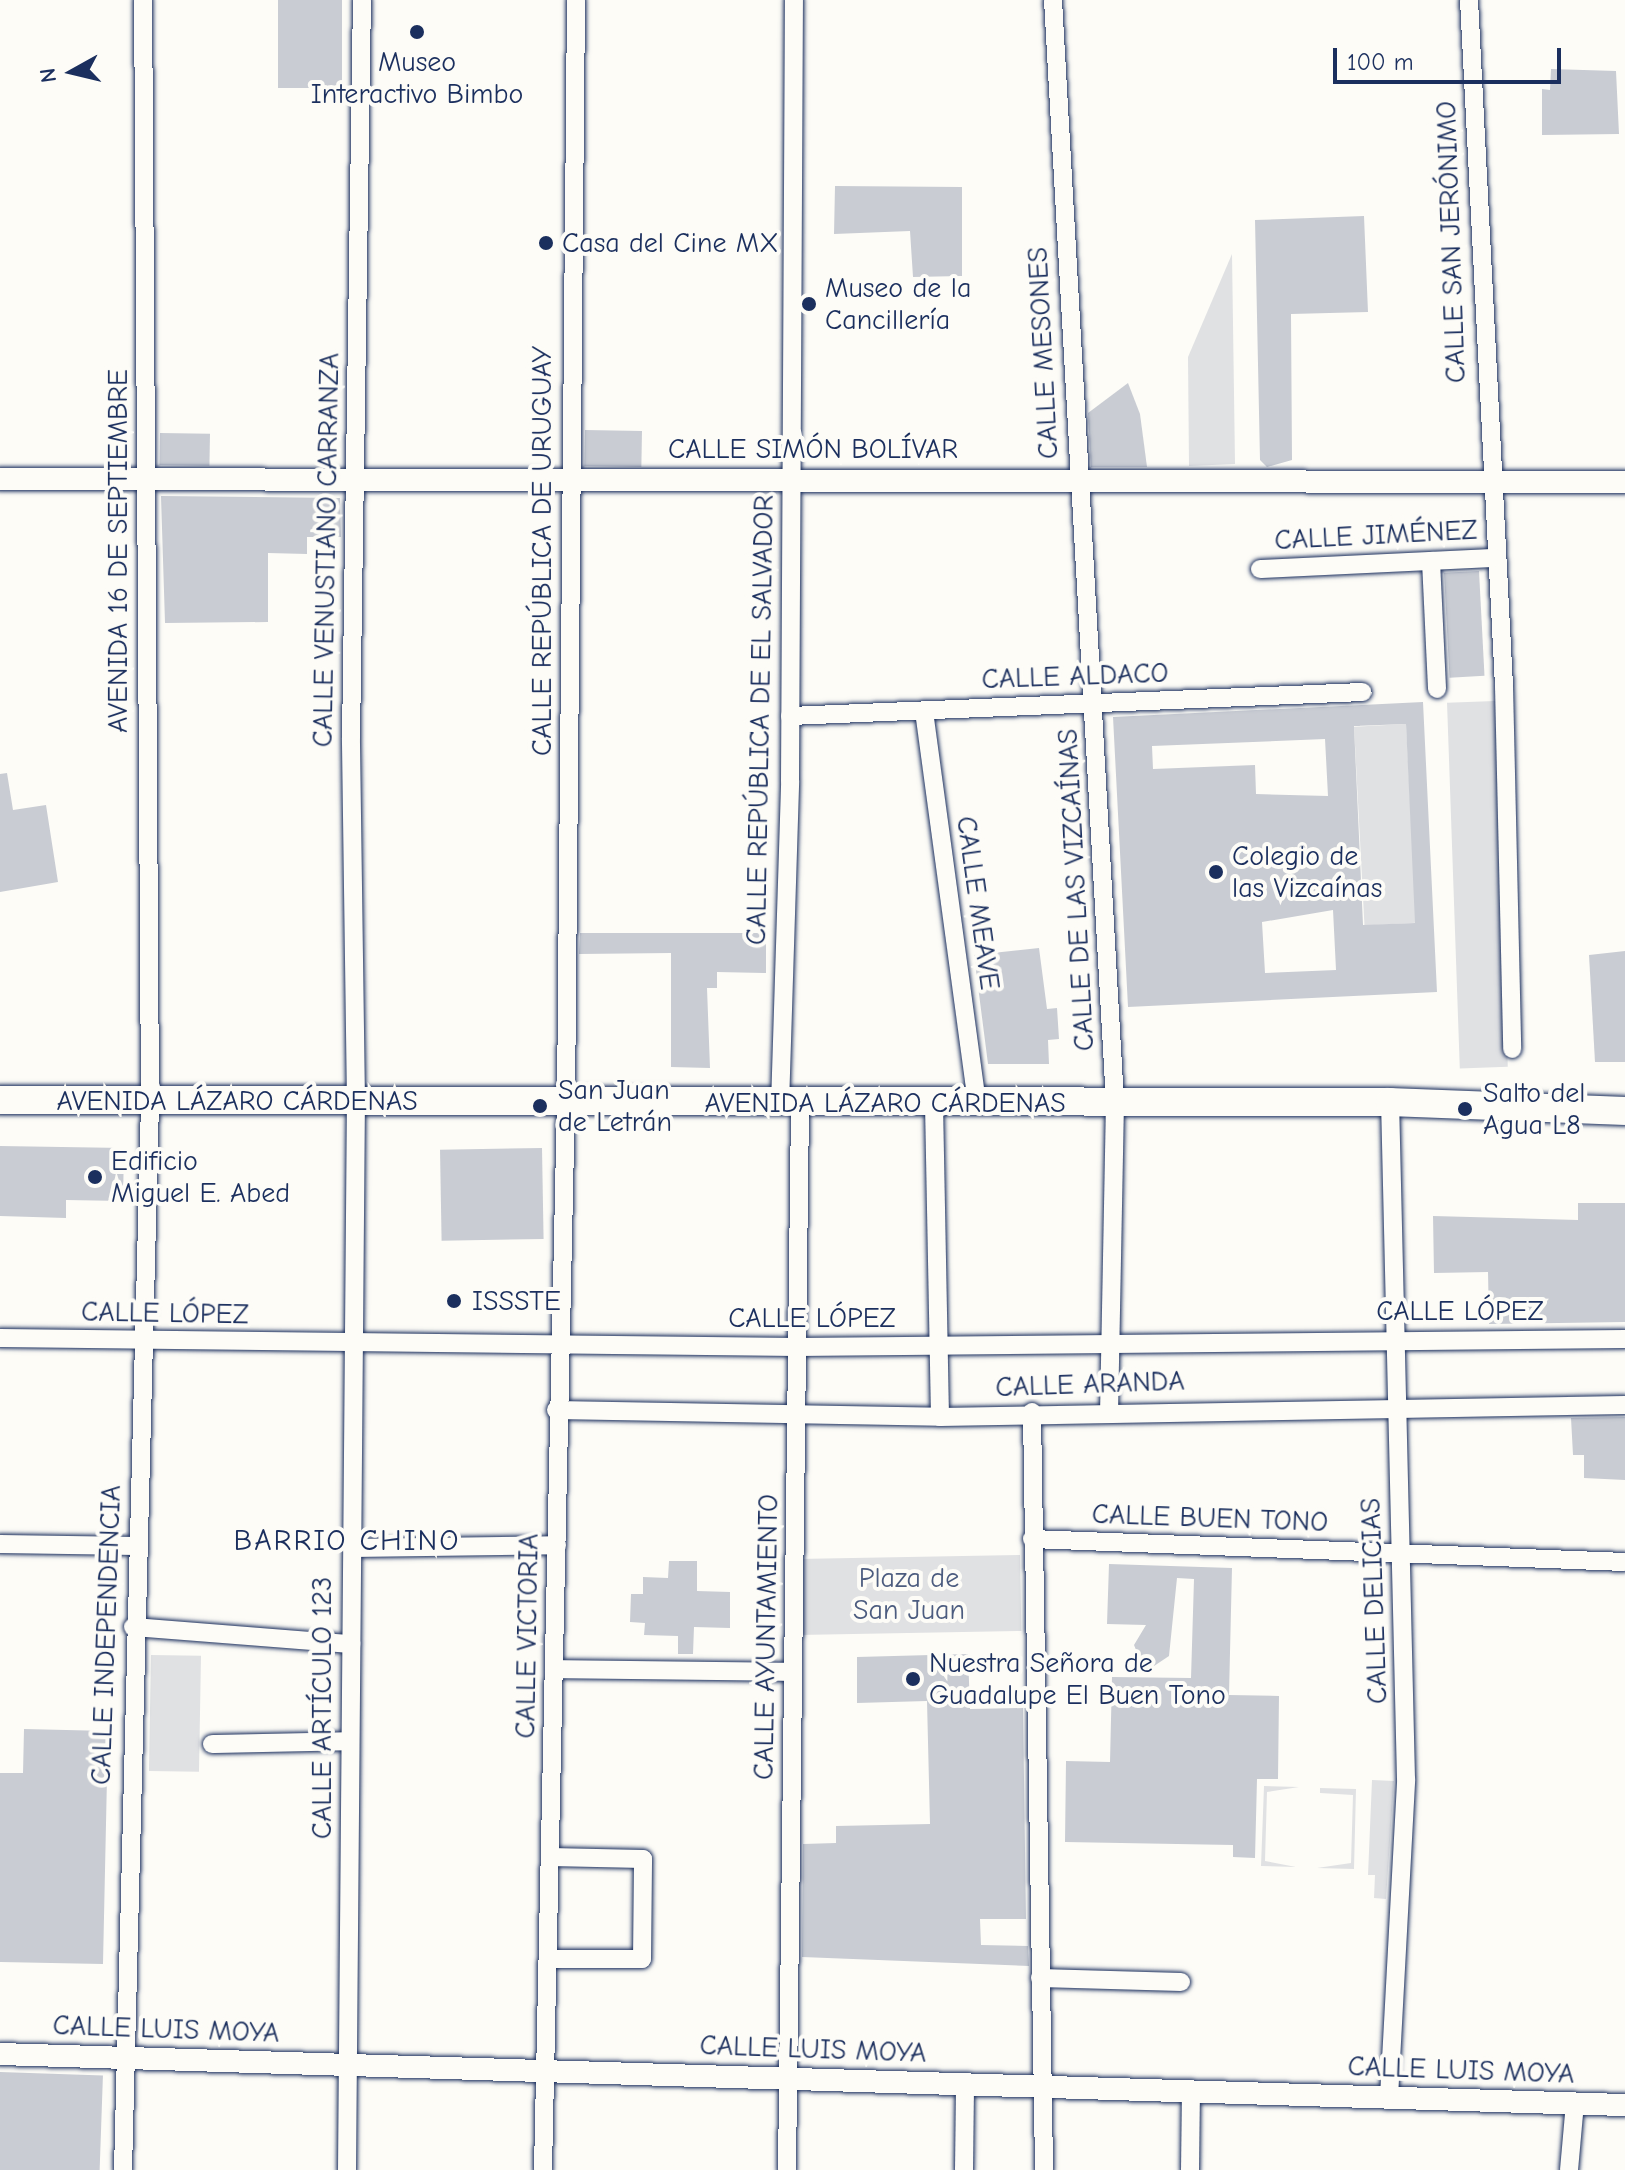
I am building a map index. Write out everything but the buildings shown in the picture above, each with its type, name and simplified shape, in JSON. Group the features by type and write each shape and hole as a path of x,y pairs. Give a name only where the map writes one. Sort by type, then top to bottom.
{"main road":[{"name":"AVENIDA LÁZARO CÁRDENAS","path":"0,1100 790,1105 1390,1102 1625,1111"}],"street":[{"name":"AVENIDA 16 DE SEPTIEMBRE","path":"143,0 150,1101"},
{"name":"CALLE VENUSTIANO CARRANZA","path":"356,1102 354,478 362,0"},
{"name":"CALLE REPÚBLICA DE URUGUAY","path":"566,1102 576,0"},
{"name":"CALLE REPÚBLICA DE EL SALVADOR","path":"790,1105 794,0"},
{"name":"CALLE MESONES","path":"1053,0 1077,480 1095,704"},
{"name":"CALLE SAN JERÓNIMO","path":"1469,0 1488,481"},
{"name":"CALLE SIMÓN BOLÍVAR","path":"0,479 791,478 1625,482"},
{"path":"1488,481 1494,558 1512,1049"},
{"name":"CALLE JIMÉNEZ","path":"1260,569 1494,558"},
{"path":"1431,561 1437,689"},
{"name":"CALLE ALDACO","path":"790,716 1362,692"},
{"name":"CALLE DE LAS VIZCAÍNAS","path":"1095,704 1115,1102 1109,1409"},
{"name":"CALLE MEAVE","path":"924,711 977,1103"},
{"name":"CALLE INDEPENDENCIA","path":"123,2170 133,1627 145,1340 150,1101"},
{"name":"CALLE ARTÍCULO 123","path":"347,2170 356,1102"},
{"name":"CALLE VICTORIA","path":"543,2170 557,1545 556,1347 566,1102"},
{"name":"CALLE DELICIAS","path":"1389,2097 1406,1779 1390,1102"},
{"path":"934,1104 940,1417"},
{"name":"CALLE AYUNTAMIENTO","path":"787,2170 797,1347 790,1105"},
{"name":"CALLE LÓPEZ","path":"0,1338 556,1347 1625,1339"},
{"name":"CALLE ARANDA","path":"556,1410 940,1417 1109,1409 1625,1405"},
{"path":"1032,1412 1044,2170"},
{"name":"CALLE BUEN TONO","path":"1032,1539 1625,1562"},
{"path":"0,1544 136,1546"},
{"path":"352,1548 557,1545"},
{"path":"133,1627 351,1644"},
{"path":"554,1669 793,1672"},
{"path":"212,1744 350,1741"},
{"path":"548,1959 642,1959 643,1859 550,1857"},
{"path":"1040,1978 1181,1982"},
{"name":"CALLE LUIS MOYA","path":"0,2054 1625,2105"},
{"path":"964,2170 965,2084"},
{"path":"1190,2170 1191,2091"},
{"path":"1569,2170 1575,2103"}],"green space":[{"path":"1232,254 1235,464 1189,466 1188,357"},
{"path":"1495,701 1508,1067 1460,1068 1447,703"},
{"path":"1406,724 1416,923 1364,925 1354,727"},
{"name":"Plaza de San Juan","path":"1020,1555 1021,1631 798,1635 797,1559"},
{"path":"151,1655 201,1656 199,1772 149,1771"},
{"path":"1372,1780 1394,1781 1386,1899 1374,1898 1375,1875 1368,1875"},
{"path":"1264,1786 1299,1787 1267,1792 1265,1861 1296,1867 1261,1866"},
{"path":"1320,1788 1356,1789 1354,1869 1317,1868 1351,1863 1353,1795 1320,1793"}],"place":[{"name":"Museo Interactivo Bimbo","path":"417,32"},
{"name":"Casa del Cine MX","path":"546,243"},
{"name":"Museo de la Cancillería","path":"809,304"},
{"name":"Colegio de las Vizcaínas","path":"1216,872"},
{"name":"San Juan de Letrán","path":"540,1106"},
{"name":"Salto del Agua L8","path":"1465,1109"},
{"name":"Edificio Miguel E. Abed","path":"95,1177"},
{"name":"ISSSTE","path":"454,1301"},
{"name":"Nuestra Señora de Guadalupe El Buen Tono","path":"913,1679"}],"district":[{"name":"BARRIO CHINO","path":"347,1541"}]}
